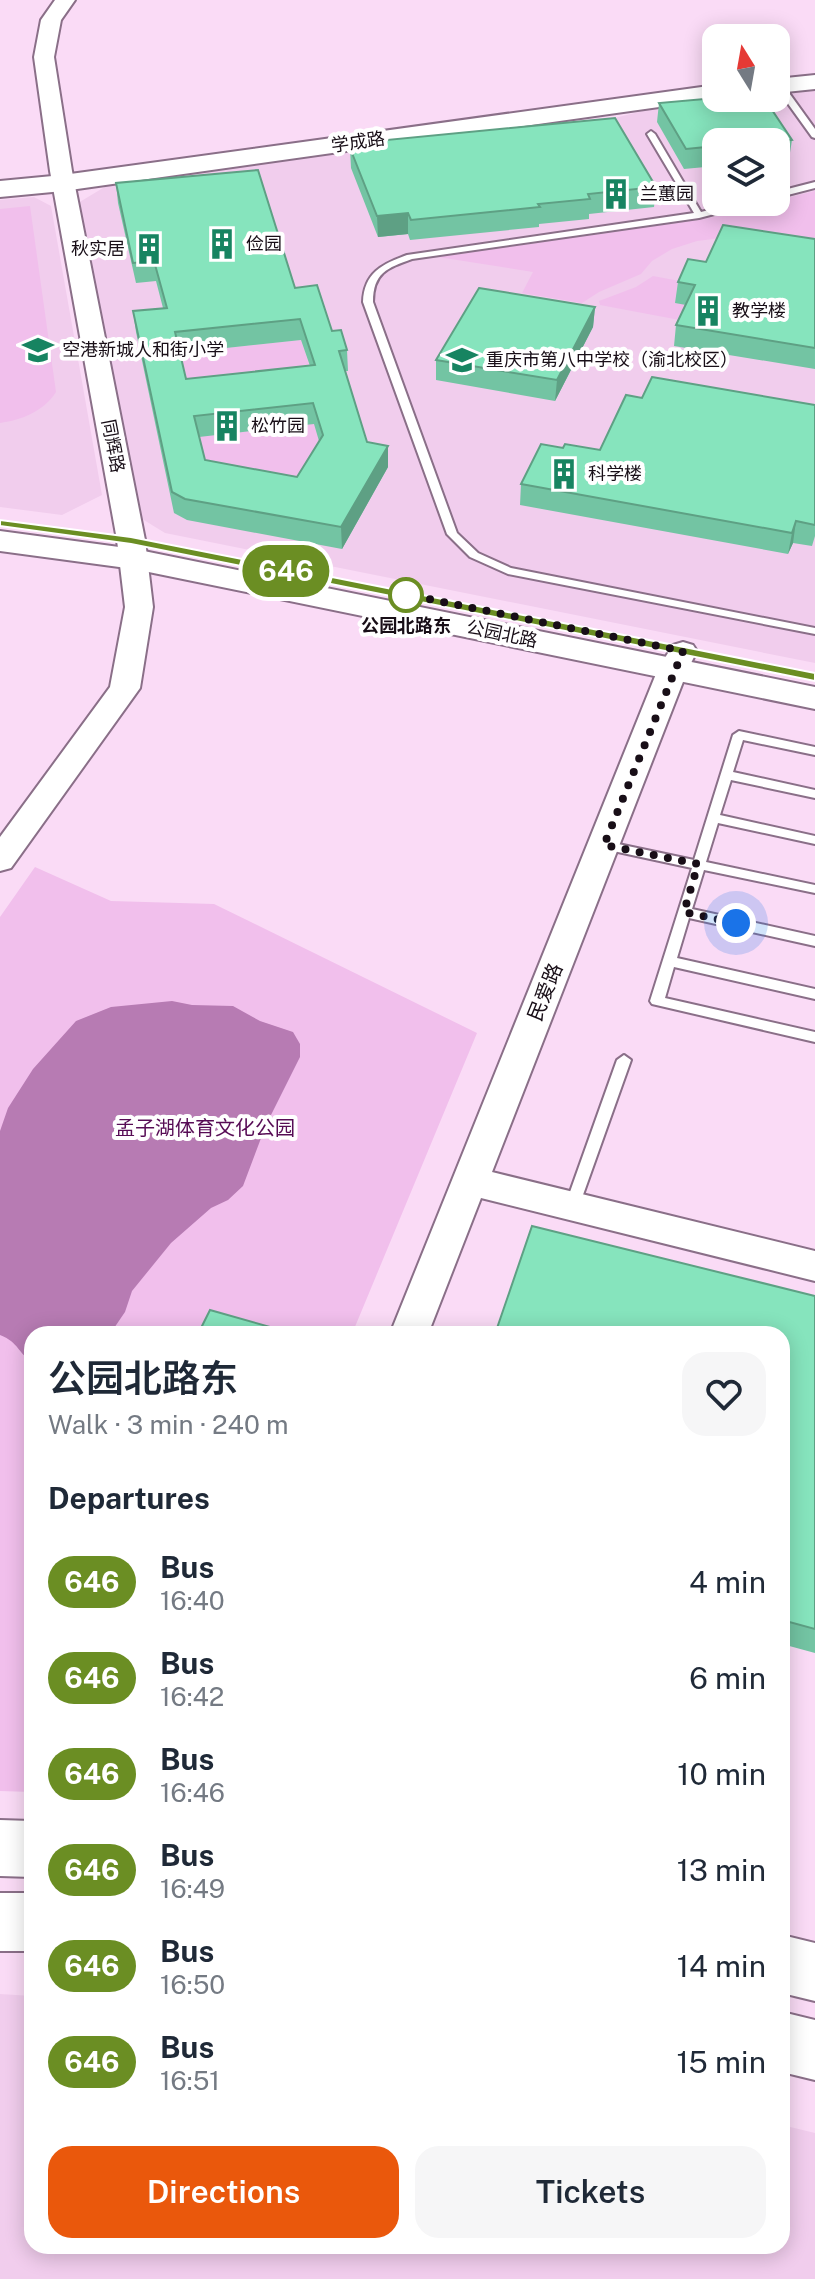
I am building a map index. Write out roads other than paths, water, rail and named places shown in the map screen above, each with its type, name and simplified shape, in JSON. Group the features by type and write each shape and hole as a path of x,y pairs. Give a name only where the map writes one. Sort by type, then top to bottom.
{"main road":[{"path":"790,79 815,72"},
{"path":"790,82 815,82"},
{"name":"学成路","path":"0,189 62,177 702,83"},
{"name":"学成路","path":"0,177 62,177 702,94"},
{"name":"公园北路","path":"0,523 678,660 815,698"},
{"name":"公园北路","path":"0,541 133,550"},
{"name":"公园北路","path":"678,660 815,677"},
{"path":"0,1848 24,1849"},
{"path":"0,1922 24,1922"},
{"path":"790,1966 815,1972"},
{"path":"790,2044 815,2050"}],"street":[{"name":"同辉路","path":"0,860 125,688 139,607 133,550 62,177 44,57 51,20 65,0"},
{"name":"民爱路","path":"412,1326 678,660"},
{"path":"470,1181 815,1266"}],"lane":[{"path":"790,100 815,135"},
{"path":"651,134 699,215"},
{"path":"790,191 815,185"},
{"path":"702,214 410,257 375,275 367,287 368,302 452,534 474,555 508,571 815,631"},
{"path":"815,751 739,735 657,1001 815,1037"},
{"path":"727,775 815,794"},
{"path":"713,818 815,840"},
{"path":"604,845 815,889"},
{"path":"684,912 815,941"},
{"path":"670,961 815,994"},
{"path":"572,1206 624,1060"}],"place":[{"name":"兰蕙园","path":"616,194"},
{"name":"俭园","path":"222,244"},
{"name":"秋实居","path":"149,249"},
{"name":"教学楼","path":"708,311"},
{"name":"空港新城人和街小学","path":"38,350"},
{"name":"重庆市第八中学校（渝北校区）","path":"462,360"},
{"name":"松竹园","path":"227,426"},
{"name":"科学楼","path":"564,474"},
{"name":"公园北路东","path":"406,595"}],"park label":[{"name":"孟子湖体育文化公园","path":"205,1128"}]}
